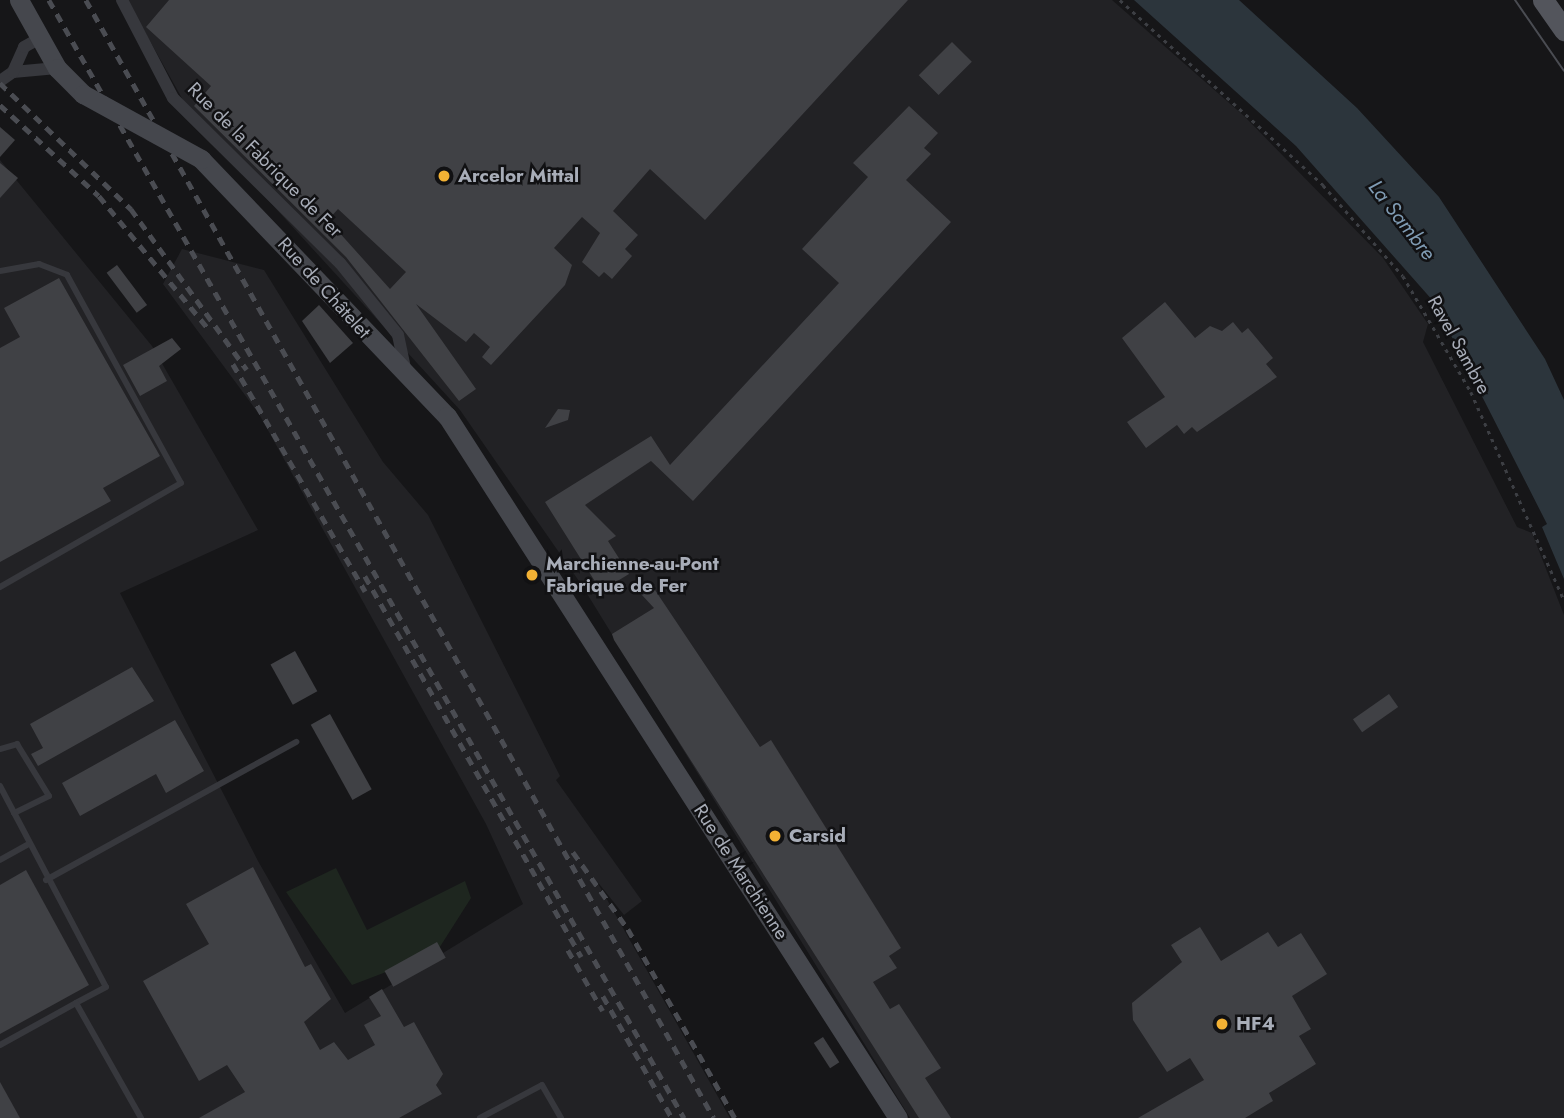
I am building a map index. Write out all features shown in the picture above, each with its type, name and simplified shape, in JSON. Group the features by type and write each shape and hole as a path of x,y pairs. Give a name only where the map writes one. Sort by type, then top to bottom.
{"main road":[{"name":"Rue de Châtelet","path":"19,0 57,68 91,100 201,159 407,376 461,436 584,625"},
{"path":"1543,0 1564,30"},
{"name":"Rue de Marchienne","path":"584,625 898,1118"}],"street":[{"name":"Rue de la Fabrique de Fer","path":"122,0 173,98 340,263 398,335 407,376"},
{"path":"13,72 24,47 40,38"},
{"path":"0,81 13,72 57,68"}],"lane":[{"path":"0,271 39,264 67,275 181,483 0,587"},
{"path":"46,880 296,742"},
{"path":"0,749 17,744 48,796 14,813"},
{"path":"0,786 27,845 106,987 0,1045"},
{"path":"0,860 27,845"},
{"path":"76,1003 141,1118"},
{"path":"480,1118 542,1085 561,1118"}],"path":[{"name":"Ravel Sambre","path":"1120,0 1324,185 1403,276 1471,392 1564,600"}],"shaded area":[{"path":"127,0 1112,0 1244,116 1383,258 1428,324 1423,342 1517,527 1532,533 1564,615 1564,1118 910,1118 581,584 460,410 193,118"},
{"path":"0,160 152,346 258,530 120,593 258,861 345,1013 523,904 486,824 259,414 163,284 182,249 264,270 383,462 428,515 560,776 556,780 642,901 624,915 596,880 730,1118 0,1118"},
{"path":"336,868 367,930 465,881 471,898 436,953 352,985 286,892"}],"water":[{"name":"La Sambre","path":"1134,0 1239,0 1357,108 1439,197 1545,359 1564,400 1564,579 1542,527 1547,524 1434,302 1296,146"}],"building":[{"name":"Arcelor Mittal","path":"169,0 908,0 705,220 650,169 613,211 638,235 625,249 632,256 612,279 604,272 599,277 582,262 600,233 582,217 554,248 572,265 565,285 491,365 482,357 490,347 474,333 466,342 416,304 476,389 459,401 346,257 194,106 211,86 146,27","holes":["338,209 406,272 390,289 328,220"]},
{"path":"952,42 972,62 939,95 919,75"},
{"path":"909,106 938,133 924,148 931,154 906,180 951,222 693,501 651,461 585,505 616,536 608,541 629,574 601,591 545,502 651,436 670,465 839,283 802,249 868,177 853,163"},
{"path":"0,127 15,140 0,157"},
{"path":"0,163 18,178 0,198"},
{"path":"117,265 147,305 137,313 107,273"},
{"path":"59,278 160,456 103,488 111,501 0,562 0,348 20,337 4,308"},
{"path":"1165,302 1195,338 1210,326 1222,331 1233,322 1242,333 1248,328 1273,358 1266,364 1277,377 1197,432 1192,427 1184,434 1177,425 1146,448 1127,422 1165,397 1122,338"},
{"path":"319,305 353,343 330,363 302,321"},
{"path":"172,338 181,349 159,366 167,381 140,396 123,365"},
{"path":"558,409 570,410 568,420 545,428"},
{"path":"651,584 760,747 771,740 901,948 889,956 897,968 873,982 890,1009 899,1004 941,1068 925,1078 951,1118 919,1118 614,640 612,634 654,608 641,594"},
{"path":"295,651 317,691 293,705 271,665"},
{"path":"132,667 154,701 38,766 31,754 43,748 30,724"},
{"path":"1389,694 1398,707 1362,732 1353,719"},
{"path":"330,714 372,789 352,800 311,725"},
{"path":"175,720 204,771 166,793 156,774 80,816 62,783"},
{"path":"253,867 305,967 311,964 331,999 304,1022 320,1050 334,1042 348,1060 375,1045 364,1025 381,1016 369,997 382,989 404,1027 414,1022 443,1074 436,1085 442,1094 399,1118 199,1118 245,1092 227,1065 199,1081 143,981 209,944 186,904"},
{"path":"26,870 89,985 0,1034 0,885"},
{"name":"HF4","path":"1200,927 1221,961 1268,932 1278,947 1301,933 1327,974 1292,996 1311,1029 1299,1036 1316,1064 1269,1093 1273,1101 1245,1118 1138,1118 1204,1080 1190,1058 1167,1072 1133,1020 1132,1003 1182,962 1171,945"},
{"path":"437,942 446,958 393,987 385,971"},
{"path":"823,1037 839,1062 830,1068 814,1043"},
{"path":"0,1082 20,1118 0,1118"}],"tram line":[{"path":"1515,0 1564,71"}],"railway":[{"path":"49,0 684,1118"},
{"path":"86,0 714,1118"},
{"path":"0,83 131,209 247,370"},
{"path":"0,105 99,196 207,327"},
{"path":"233,364 365,591"},
{"path":"365,576 581,957"},
{"path":"573,852 628,929 735,1118"},
{"path":"568,950 603,1011"},
{"path":"603,996 672,1118"}],"place":[{"name":"Arcelor Mittal","path":"444,176"},
{"name":"Marchienne-au-Pont Fabrique de Fer","path":"532,575"},
{"name":"Carsid","path":"775,836"},
{"name":"HF4","path":"1222,1024"}]}
